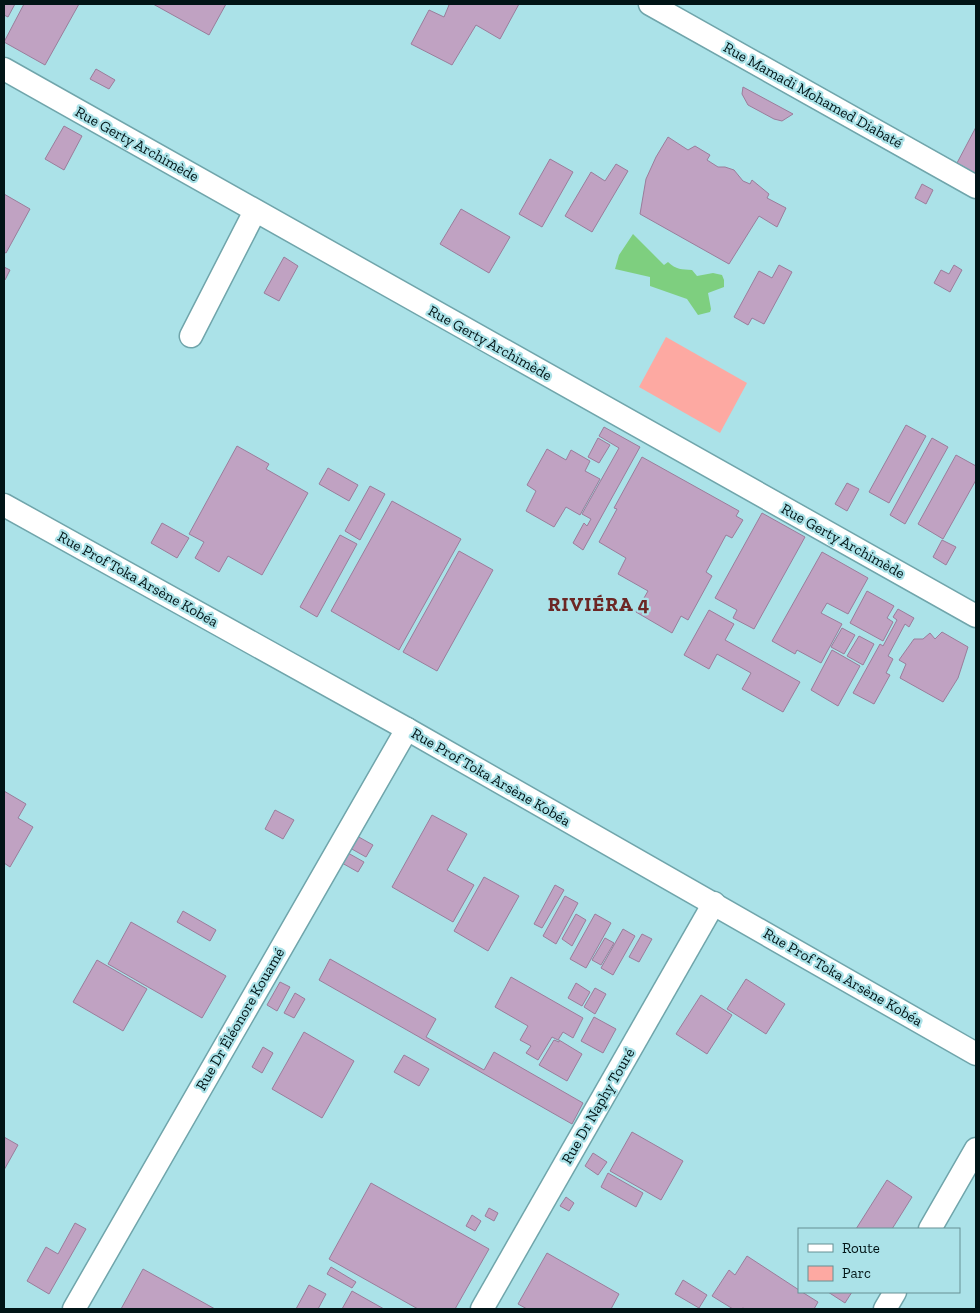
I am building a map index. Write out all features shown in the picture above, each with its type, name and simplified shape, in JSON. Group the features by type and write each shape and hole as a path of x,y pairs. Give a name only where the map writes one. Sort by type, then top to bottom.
{"street":[{"name":"Rue Mamadi Mohamed Diabaté","path":"650,4 976,187"},
{"name":"Rue Gerty Archimède","path":"4,69 976,616"},
{"path":"191,336 255,211"},
{"name":"Rue Prof Toka Arsène Kobéa","path":"4,505 407,729 976,1054"},
{"name":"Rue Dr Éléonore Kouamé","path":"74,1309 407,729"},
{"name":"Rue Dr Naphy Touré","path":"482,1309 714,903"},
{"path":"931,1228 976,1149"},
{"path":"884,1309 893,1293"}],"green space":[{"path":"666,337 747,383 720,433 639,387"}],"shaded area":[{"path":"633,234 664,265 668,262 676,268 692,270 697,276 713,273 722,275 724,287 708,293 710,312 698,315 687,299 650,286 650,277 615,269 619,255"}],"building":[{"path":"4,4 15,4 8,17 4,15"},
{"path":"24,4 79,4 45,65 4,42"},
{"path":"153,4 226,4 209,35"},
{"path":"447,4 519,4 500,39 476,25 452,65 411,44 429,10 444,17 449,5"},
{"path":"96,69 115,80 109,89 90,79"},
{"path":"743,87 793,114 782,121 774,119 748,105 742,94"},
{"path":"64,126 82,136 64,170 45,159"},
{"path":"976,127 976,174 957,163"},
{"path":"668,137 688,150 695,146 710,155 707,160 718,167 734,170 743,181 750,184 752,180 769,194 767,198 786,208 777,227 759,216 729,264 640,214 646,179"},
{"path":"550,159 573,172 542,227 519,214"},
{"path":"616,164 628,171 592,232 565,216 591,172 605,181"},
{"path":"922,184 933,190 926,204 915,198"},
{"path":"4,194 30,209 6,253 4,252"},
{"path":"461,209 510,237 489,273 440,244"},
{"path":"284,257 298,266 279,301 264,293"},
{"path":"779,265 792,272 764,324 752,318 748,325 734,317 759,271 772,278"},
{"path":"954,265 962,270 950,292 934,283 941,270 949,274"},
{"path":"4,267 10,270 5,280 4,279"},
{"path":"906,425 926,436 889,503 869,492"},
{"path":"604,427 640,447 583,550 573,543 584,523 587,526 591,519 582,514 619,448 599,436"},
{"path":"598,438 610,445 599,463 588,457"},
{"path":"932,438 948,447 905,524 890,515"},
{"path":"237,446 269,464 266,469 308,493 262,575 228,556 219,572 195,558 204,542 189,534"},
{"path":"547,449 566,460 571,450 590,461 585,471 600,479 580,515 566,507 554,527 526,511 536,491 527,485"},
{"path":"956,455 976,466 976,480 943,539 918,524"},
{"path":"642,457 739,511 736,516 743,520 732,538 726,535 706,572 712,576 688,620 681,616 672,633 636,612 648,591 618,574 626,558 599,542 617,509 614,508"},
{"path":"328,468 358,485 349,501 319,484"},
{"path":"847,483 859,489 847,511 835,504"},
{"path":"370,486 385,494 360,540 345,531"},
{"path":"392,501 461,539 399,650 331,611"},
{"path":"762,513 805,537 754,629 733,618 737,610 715,598"},
{"path":"162,523 189,538 177,558 151,543"},
{"path":"340,535 357,544 317,617 300,607"},
{"path":"942,540 956,547 946,565 933,557"},
{"path":"459,551 493,570 437,671 403,652"},
{"path":"822,552 868,578 848,614 827,603 821,613 842,624 821,663 797,650 795,654 772,641"},
{"path":"867,591 894,606 887,618 893,622 883,641 850,623"},
{"path":"898,609 914,618 909,627 905,624 888,656 893,659 886,673 890,675 874,704 853,693 880,644 883,646 897,620 893,617"},
{"path":"709,610 734,624 725,640 800,682 783,712 742,689 751,673 717,654 709,669 684,655"},
{"path":"842,628 855,635 844,654 831,647"},
{"path":"942,632 968,647 958,678 943,702 900,678 906,664 899,660 914,639 923,639 930,633 935,639"},
{"path":"859,636 874,644 863,665 847,656"},
{"path":"832,650 860,666 838,706 811,690"},
{"path":"4,791 26,804 18,818 33,827 10,867 4,863"},
{"path":"275,810 294,820 283,839 265,829"},
{"path":"432,815 467,834 447,870 474,885 453,922 392,887"},
{"path":"357,836 373,845 366,857 350,848"},
{"path":"348,853 364,862 358,872 342,863"},
{"path":"484,877 519,896 488,951 454,931"},
{"path":"555,885 564,890 542,928 534,924"},
{"path":"565,896 578,903 556,944 543,936"},
{"path":"183,911 216,930 210,941 177,922"},
{"path":"576,914 586,920 572,946 562,939"},
{"path":"595,914 611,923 586,968 570,959"},
{"path":"131,922 226,976 202,1018 108,964"},
{"path":"623,929 635,936 613,975 601,968"},
{"path":"642,934 652,939 639,962 629,957"},
{"path":"605,938 614,943 601,965 592,960"},
{"path":"330,959 436,1019 426,1037 484,1070 494,1052 583,1103 572,1124 319,980"},
{"path":"97,960 147,989 123,1031 73,1002"},
{"path":"511,977 583,1018 573,1038 563,1032 558,1040 552,1037 538,1060 526,1053 531,1046 520,1040 528,1026 495,1007"},
{"path":"746,979 785,1004 766,1034 727,1009"},
{"path":"280,982 290,987 277,1011 267,1005"},
{"path":"576,983 590,992 582,1006 568,998"},
{"path":"595,988 606,994 595,1014 584,1007"},
{"path":"295,993 305,999 294,1018 284,1013"},
{"path":"701,995 732,1015 707,1054 676,1034"},
{"path":"594,1017 616,1029 603,1053 581,1041"},
{"path":"304,1032 354,1061 322,1118 272,1089"},
{"path":"554,1040 559,1042 559,1040 582,1054 567,1081 539,1065"},
{"path":"263,1047 273,1053 262,1073 252,1067"},
{"path":"404,1055 429,1069 419,1086 394,1072"},
{"path":"632,1132 683,1161 661,1200 610,1171"},
{"path":"4,1137 18,1145 4,1170"},
{"path":"593,1153 607,1162 598,1175 585,1166"},
{"path":"608,1173 643,1193 636,1207 601,1187"},
{"path":"887,1180 912,1197 893,1228 857,1228"},
{"path":"371,1183 489,1249 455,1309 418,1309 329,1259"},
{"path":"566,1197 574,1203 569,1211 560,1206"},
{"path":"489,1208 498,1213 494,1221 485,1216"},
{"path":"472,1215 481,1221 475,1231 466,1226"},
{"path":"75,1223 86,1229 49,1294 27,1281 46,1247 58,1254"},
{"path":"547,1253 619,1294 611,1309 527,1309 518,1304"},
{"path":"747,1256 798,1289 798,1293 804,1293 818,1302 814,1309 733,1309 712,1296 729,1270 735,1275"},
{"path":"331,1267 356,1282 352,1288 327,1274"},
{"path":"143,1269 215,1309 121,1309"},
{"path":"683,1280 707,1295 699,1308 675,1294"},
{"path":"309,1285 326,1294 318,1309 296,1309"},
{"path":"352,1291 384,1309 342,1309"},
{"path":"830,1293 851,1293 845,1303"}],"district":[{"name":"RIVIÉRA 4","path":"599,604"}]}
